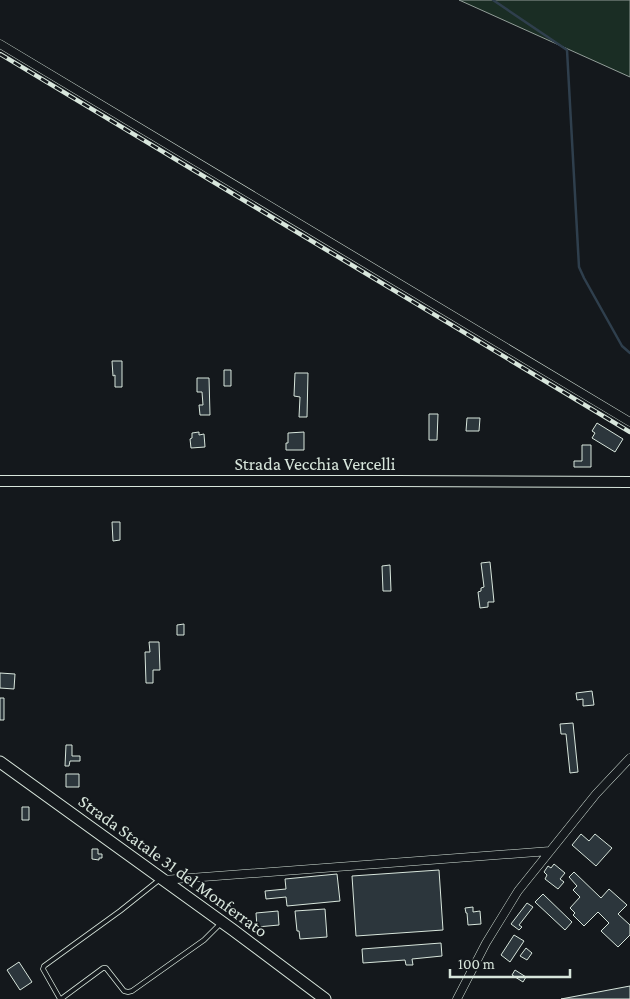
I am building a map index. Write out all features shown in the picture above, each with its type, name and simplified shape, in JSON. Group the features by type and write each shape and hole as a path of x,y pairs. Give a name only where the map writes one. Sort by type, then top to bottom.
{"main road":[{"name":"Strada Statale 31 del Monferrato","path":"0,762 222,922 325,999"}],"street":[{"path":"0,44 630,422"},
{"name":"Strada Vecchia Vercelli","path":"0,481 404,480 630,482"},
{"path":"457,999 486,943 518,891 596,794 630,758"},
{"path":"162,879 550,851"}],"lane":[{"path":"162,879 44,966 43,969 61,999 103,968 106,968 124,991 132,991 204,940 222,922"}],"green space":[{"path":"459,0 630,0 630,77"}],"building":[{"path":"112,361 122,361 122,387 115,387"},
{"path":"224,370 231,370 231,386 224,386"},
{"path":"295,373 308,373 307,417 299,417 300,397 294,396"},
{"path":"197,378 209,378 210,415 200,415 199,405 203,405 202,392 197,392"},
{"path":"429,414 438,414 437,440 429,440"},
{"path":"467,418 480,418 479,431 466,431"},
{"path":"597,423 623,439 615,452 592,438 595,433 592,431"},
{"path":"199,432 199,435 204,434 205,447 191,448 190,439 192,438 192,433"},
{"path":"304,432 304,450 286,450 288,433"},
{"path":"582,445 591,445 591,467 574,467 574,461 582,461"},
{"path":"112,522 120,522 120,540 113,541"},
{"path":"490,562 494,602 488,602 488,607 480,608 478,592 484,587 481,563"},
{"path":"390,565 391,591 383,591 382,566"},
{"path":"184,624 184,635 177,635 177,625"},
{"path":"149,642 159,642 160,670 153,670 153,683 146,683 145,652 150,652"},
{"path":"0,673 15,674 14,689 0,688"},
{"path":"592,691 594,705 583,706 583,699 577,700 576,693"},
{"path":"0,698 4,698 4,720 0,720"},
{"path":"573,723 578,772 570,773 566,734 561,734 560,724"},
{"path":"66,745 72,745 72,756 80,756 80,761 70,761 69,766 65,766"},
{"path":"66,774 79,774 79,787 66,787"},
{"path":"22,807 29,807 29,820 22,820"},
{"path":"581,834 589,841 595,834 612,848 596,866 572,845"},
{"path":"92,849 98,849 98,854 102,854 102,858 99,858 99,860 92,859"},
{"path":"554,864 565,873 560,879 564,882 558,889 545,879 547,875 544,872 548,866 551,868"},
{"path":"439,870 443,930 356,936 352,876"},
{"path":"574,872 601,898 609,889 627,905 618,914 630,925 630,935 618,947 601,931 609,923 598,912 584,926 573,915 575,913 570,908 580,897 573,890 577,886 569,877"},
{"path":"337,874 340,901 287,906 286,897 266,899 265,891 286,889 285,879"},
{"path":"543,894 572,922 565,930 535,902"},
{"path":"527,903 533,907 519,925 522,927 519,930 511,924"},
{"path":"473,907 473,912 480,911 481,924 468,925 465,908"},
{"path":"325,909 327,937 300,939 299,931 297,931 295,911"},
{"path":"278,911 279,925 257,927 256,913"},
{"path":"514,935 524,941 510,962 501,955"},
{"path":"441,943 442,956 412,959 413,965 406,965 405,960 363,963 362,949"},
{"path":"526,948 532,953 527,960 520,956"},
{"path":"19,962 32,982 20,990 7,970"},
{"path":"515,970 526,977 523,982 512,975"},
{"path":"630,986 630,999 561,999"}],"waterway":[{"path":"493,0 567,50 579,267 622,346 630,353"}],"railway":[{"path":"0,54 630,432"}]}
